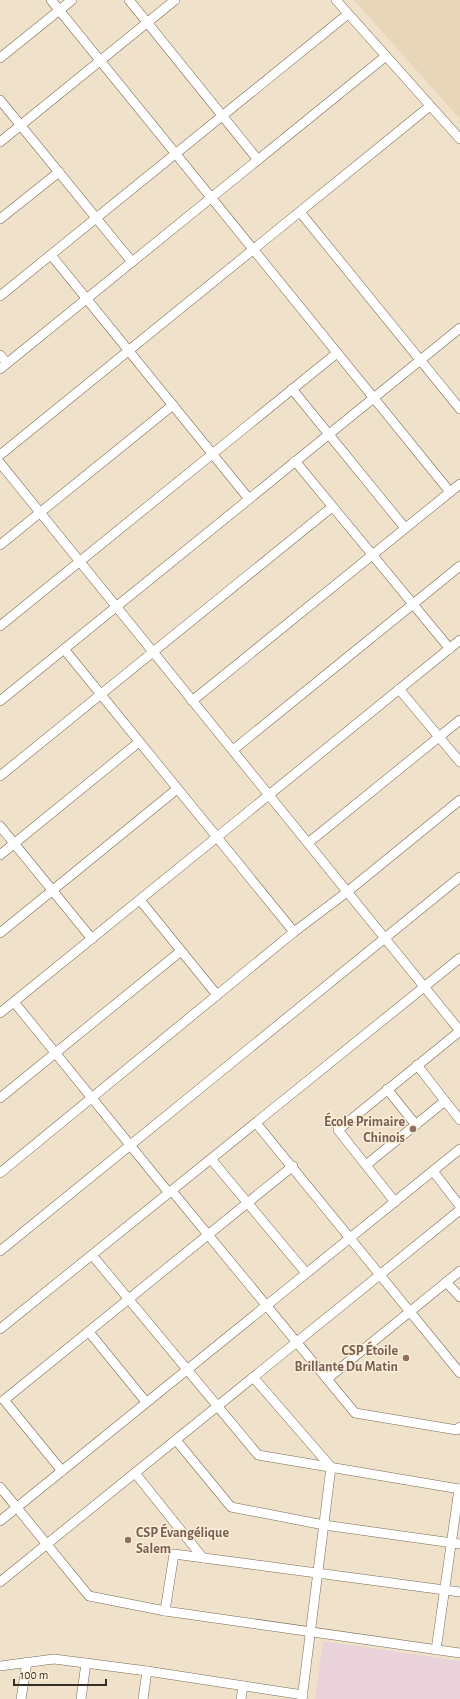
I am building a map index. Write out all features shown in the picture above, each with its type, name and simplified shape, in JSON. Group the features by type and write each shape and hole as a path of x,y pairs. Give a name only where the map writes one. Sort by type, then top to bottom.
{"street":[{"path":"51,0 450,492"},
{"path":"0,58 72,0"},
{"path":"129,0 258,160"},
{"path":"0,142 175,0"},
{"path":"336,0 460,139"},
{"path":"0,296 348,14"},
{"path":"0,355 3,366 386,56"},
{"path":"0,100 132,262"},
{"path":"0,455 430,106"},
{"path":"0,219 58,172"},
{"path":"300,212 460,409"},
{"path":"51,255 249,499"},
{"path":"0,701 460,328"},
{"path":"0,626 337,353"},
{"path":"292,389 405,528"},
{"path":"0,545 173,405"},
{"path":"296,461 332,507 450,649"},
{"path":"0,463 460,1031 338,1130 395,1202"},
{"path":"192,701 460,484"},
{"path":"0,776 332,507"},
{"path":"233,750 460,566"},
{"path":"0,1013 460,640"},
{"path":"64,649 294,932"},
{"path":"400,689 460,762"},
{"path":"308,843 460,720"},
{"path":"0,855 139,742"},
{"path":"0,933 177,789"},
{"path":"0,1173 294,932 347,892 460,800"},
{"path":"0,826 92,939"},
{"path":"0,1250 460,877"},
{"path":"140,900 217,995"},
{"path":"0,1098 181,951"},
{"path":"0,1330 460,958"},
{"path":"14,1002 130,1145 208,1234 355,1413 457,1430 460,1427"},
{"path":"417,1065 460,1120"},
{"path":"388,1089 416,1125"},
{"path":"366,1165 445,1101"},
{"path":"256,1123 460,1373"},
{"path":"0,1521 460,1149"},
{"path":"211,1159 306,1273"},
{"path":"62,1471 4,1400 292,1166"},
{"path":"433,1171 460,1206"},
{"path":"0,1582 460,1210"},
{"path":"92,1256 258,1455 459,1489 456,1543 445,1590 436,1650"},
{"path":"327,1379 460,1271"},
{"path":"446,1282 460,1297"},
{"path":"88,1332 146,1402"},
{"path":"0,1666 54,1659 147,1671 303,1697 331,1467 253,1377"},
{"path":"176,1440 231,1507 324,1526 456,1543"},
{"path":"135,1473 203,1558"},
{"path":"0,1487 89,1596 165,1611 460,1653"},
{"path":"165,1611 174,1554 460,1592"},
{"path":"21,1699 27,1662"},
{"path":"81,1699 86,1663"},
{"path":"144,1699 147,1671"},
{"path":"241,1699 243,1686"}],"shaded area":[{"path":"354,0 460,0 460,119"},
{"path":"323,1641 460,1661 460,1699 315,1699"}],"place":[{"name":"École Primaire Chinois","path":"413,1129"},
{"name":"CSP Étoile Brillante Du Matin","path":"406,1358"},
{"name":"CSP Évangélique Salem","path":"128,1540"}]}
